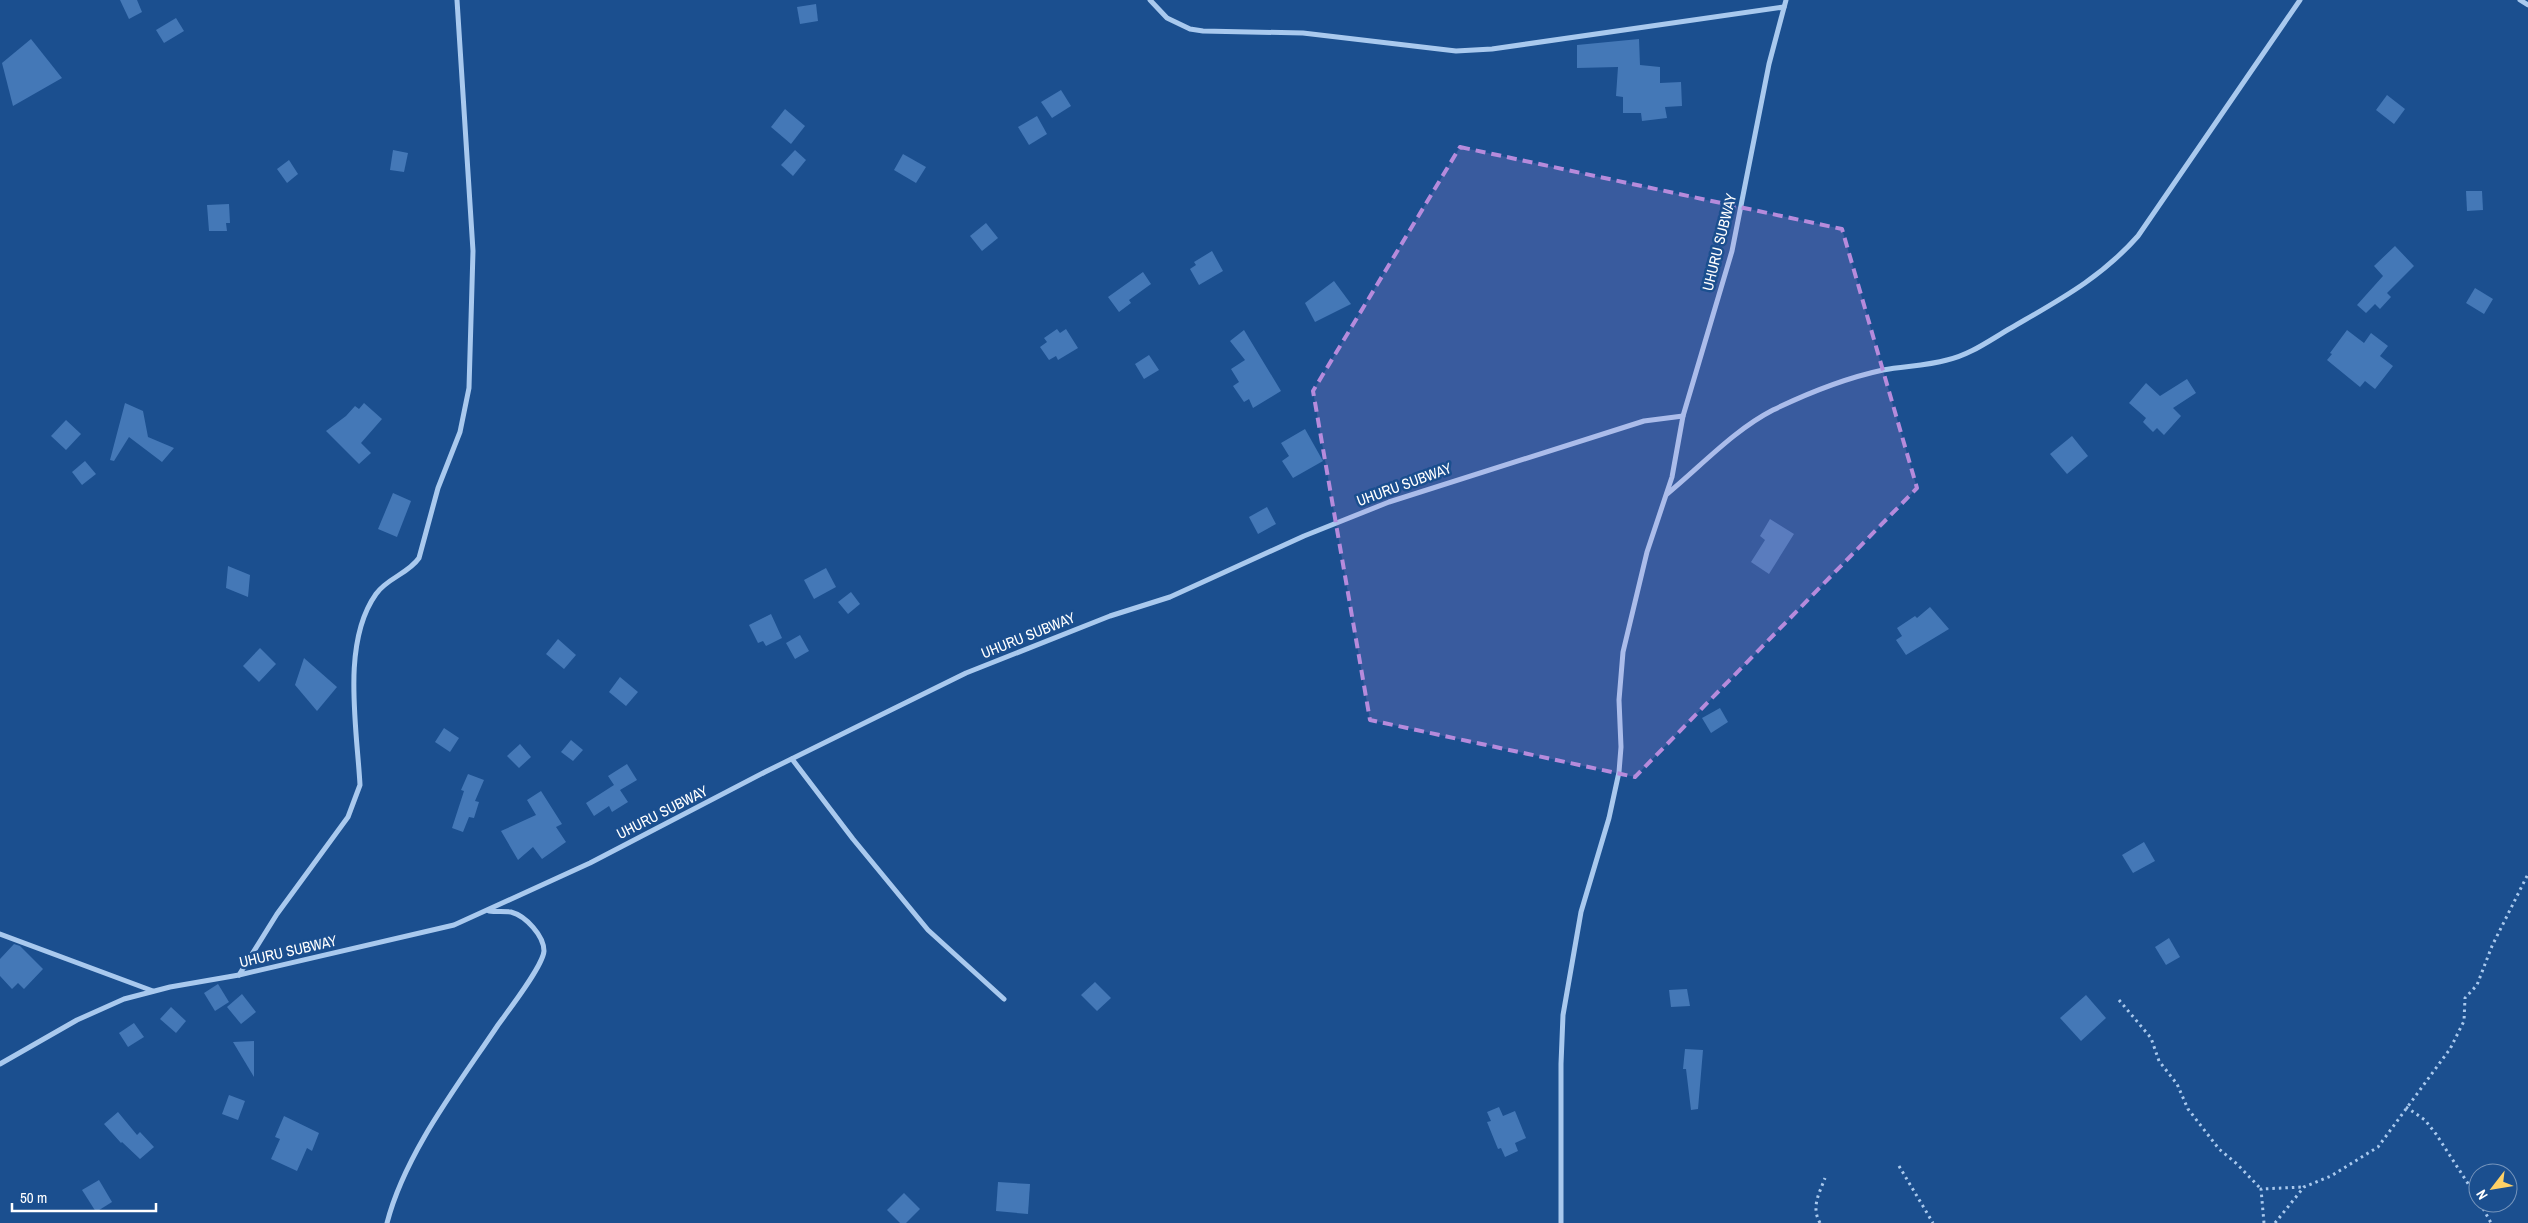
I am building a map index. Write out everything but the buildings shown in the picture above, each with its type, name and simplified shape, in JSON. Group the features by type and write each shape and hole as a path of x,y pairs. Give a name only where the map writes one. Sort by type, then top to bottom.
{"street":[{"path":"239,975 277,914 348,817 356,799 360,785 354,674 355,648 360,630 375,594 395,576 413,567 419,558 438,488 460,432 469,388 473,251 457,0"},
{"path":"1150,0 1167,18 1190,29 1332,35 1456,51 1492,49 1784,7"},
{"name":"UHURU SUBWAY","path":"0,1064 77,1020 124,999 153,991 239,975 454,925 640,838 792,759 966,673 1110,616 1170,597 1304,536 1389,502 1644,421 1683,416 1732,251 1769,64 1786,0"},
{"path":"1666,494 1738,433 1773,410 1860,376 1905,366 1946,361 1962,356 2048,308 2088,282 2118,258 2138,236 2300,0"},
{"path":"2520,0 2528,5"},
{"path":"1561,1223 1561,1064 1567,989 1581,912 1609,818 1619,772 1621,747 1618,700 1626,637 1646,552 1675,462 1683,416"},
{"path":"792,759 853,839 928,930 1004,999"},
{"path":"387,1223 396,1196 418,1150 532,975 544,953 540,938 521,917 512,912 486,911"},
{"path":"0,934 153,991"}],"path":[{"path":"2260,1189 2304,1187 2331,1176 2378,1147 2450,1049 2464,1021 2465,998 2477,985 2492,946 2528,874"},
{"path":"2119,1000 2151,1038 2159,1061 2176,1084 2188,1109 2219,1149 2238,1164 2260,1189 2264,1223"},
{"path":"2406,1107 2425,1120 2468,1184"},
{"path":"1899,1166 1933,1223"},
{"path":"1820,1223 1816,1216 1815,1203 1825,1178"},
{"path":"2274,1223 2304,1187"}],"highlighted area":[{"path":"1460,147 1842,229 1917,488 1635,777 1370,720 1313,391"}]}
